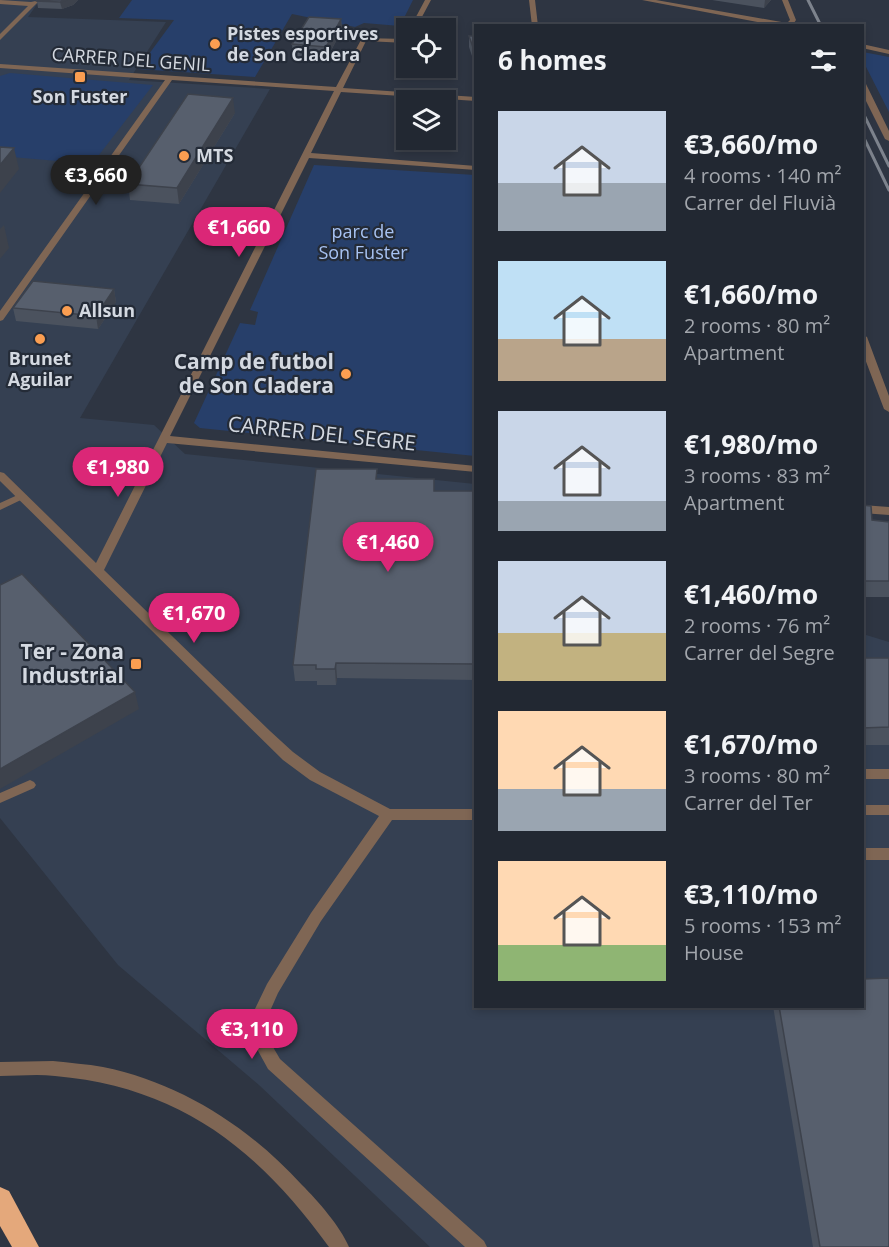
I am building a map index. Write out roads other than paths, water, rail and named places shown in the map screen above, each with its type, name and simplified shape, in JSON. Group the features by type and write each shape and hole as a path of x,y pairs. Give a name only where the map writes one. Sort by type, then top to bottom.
{"highway":[{"path":"0,1200 26,1247"}],"street":[{"path":"418,18 428,0"},
{"path":"532,0 535,24"},
{"path":"645,0 778,24"},
{"path":"785,0 793,20 791,24"},
{"path":"0,2 35,2"},
{"path":"0,38 35,2"},
{"path":"740,17 743,24"},
{"path":"98,571 364,39 396,41"},
{"path":"864,46 889,52"},
{"name":"CARRER DEL GENIL","path":"0,66 474,99"},
{"path":"0,318 170,78"},
{"path":"864,88 889,139"},
{"path":"305,154 474,168"},
{"path":"864,342 889,409"},
{"name":"CARRER DEL SEGRE","path":"164,439 474,469"},
{"path":"0,475 288,756 315,777 388,814 474,814"},
{"path":"864,508 889,511"},
{"path":"864,774 889,774"},
{"path":"864,810 889,810"},
{"path":"388,814 316,916 272,989 262,1011 265,1049 274,1064 478,1247"},
{"path":"864,854 889,854"},
{"path":"0,1069 54,1068 106,1075 171,1095 233,1131 285,1178 340,1247"}],"lane":[{"path":"0,507 22,496"},
{"path":"0,798 30,785"}],"railway":[{"path":"808,0 820,24"},
{"path":"864,115 889,166"},
{"path":"864,138 889,190"}],"place":[{"name":"Pistes esportives de Son Cladera","path":"215,44"},
{"name":"Son Fuster","path":"80,77"},
{"name":"MTS","path":"184,156"},
{"name":"Allsun","path":"67,311"},
{"name":"Brunet Aguilar","path":"40,339"},
{"name":"Camp de futbol de Son Cladera","path":"346,374"},
{"name":"Ter - Zona Industrial","path":"136,664"}],"park label":[{"name":"parc de Son Fuster","path":"363,242"}]}
